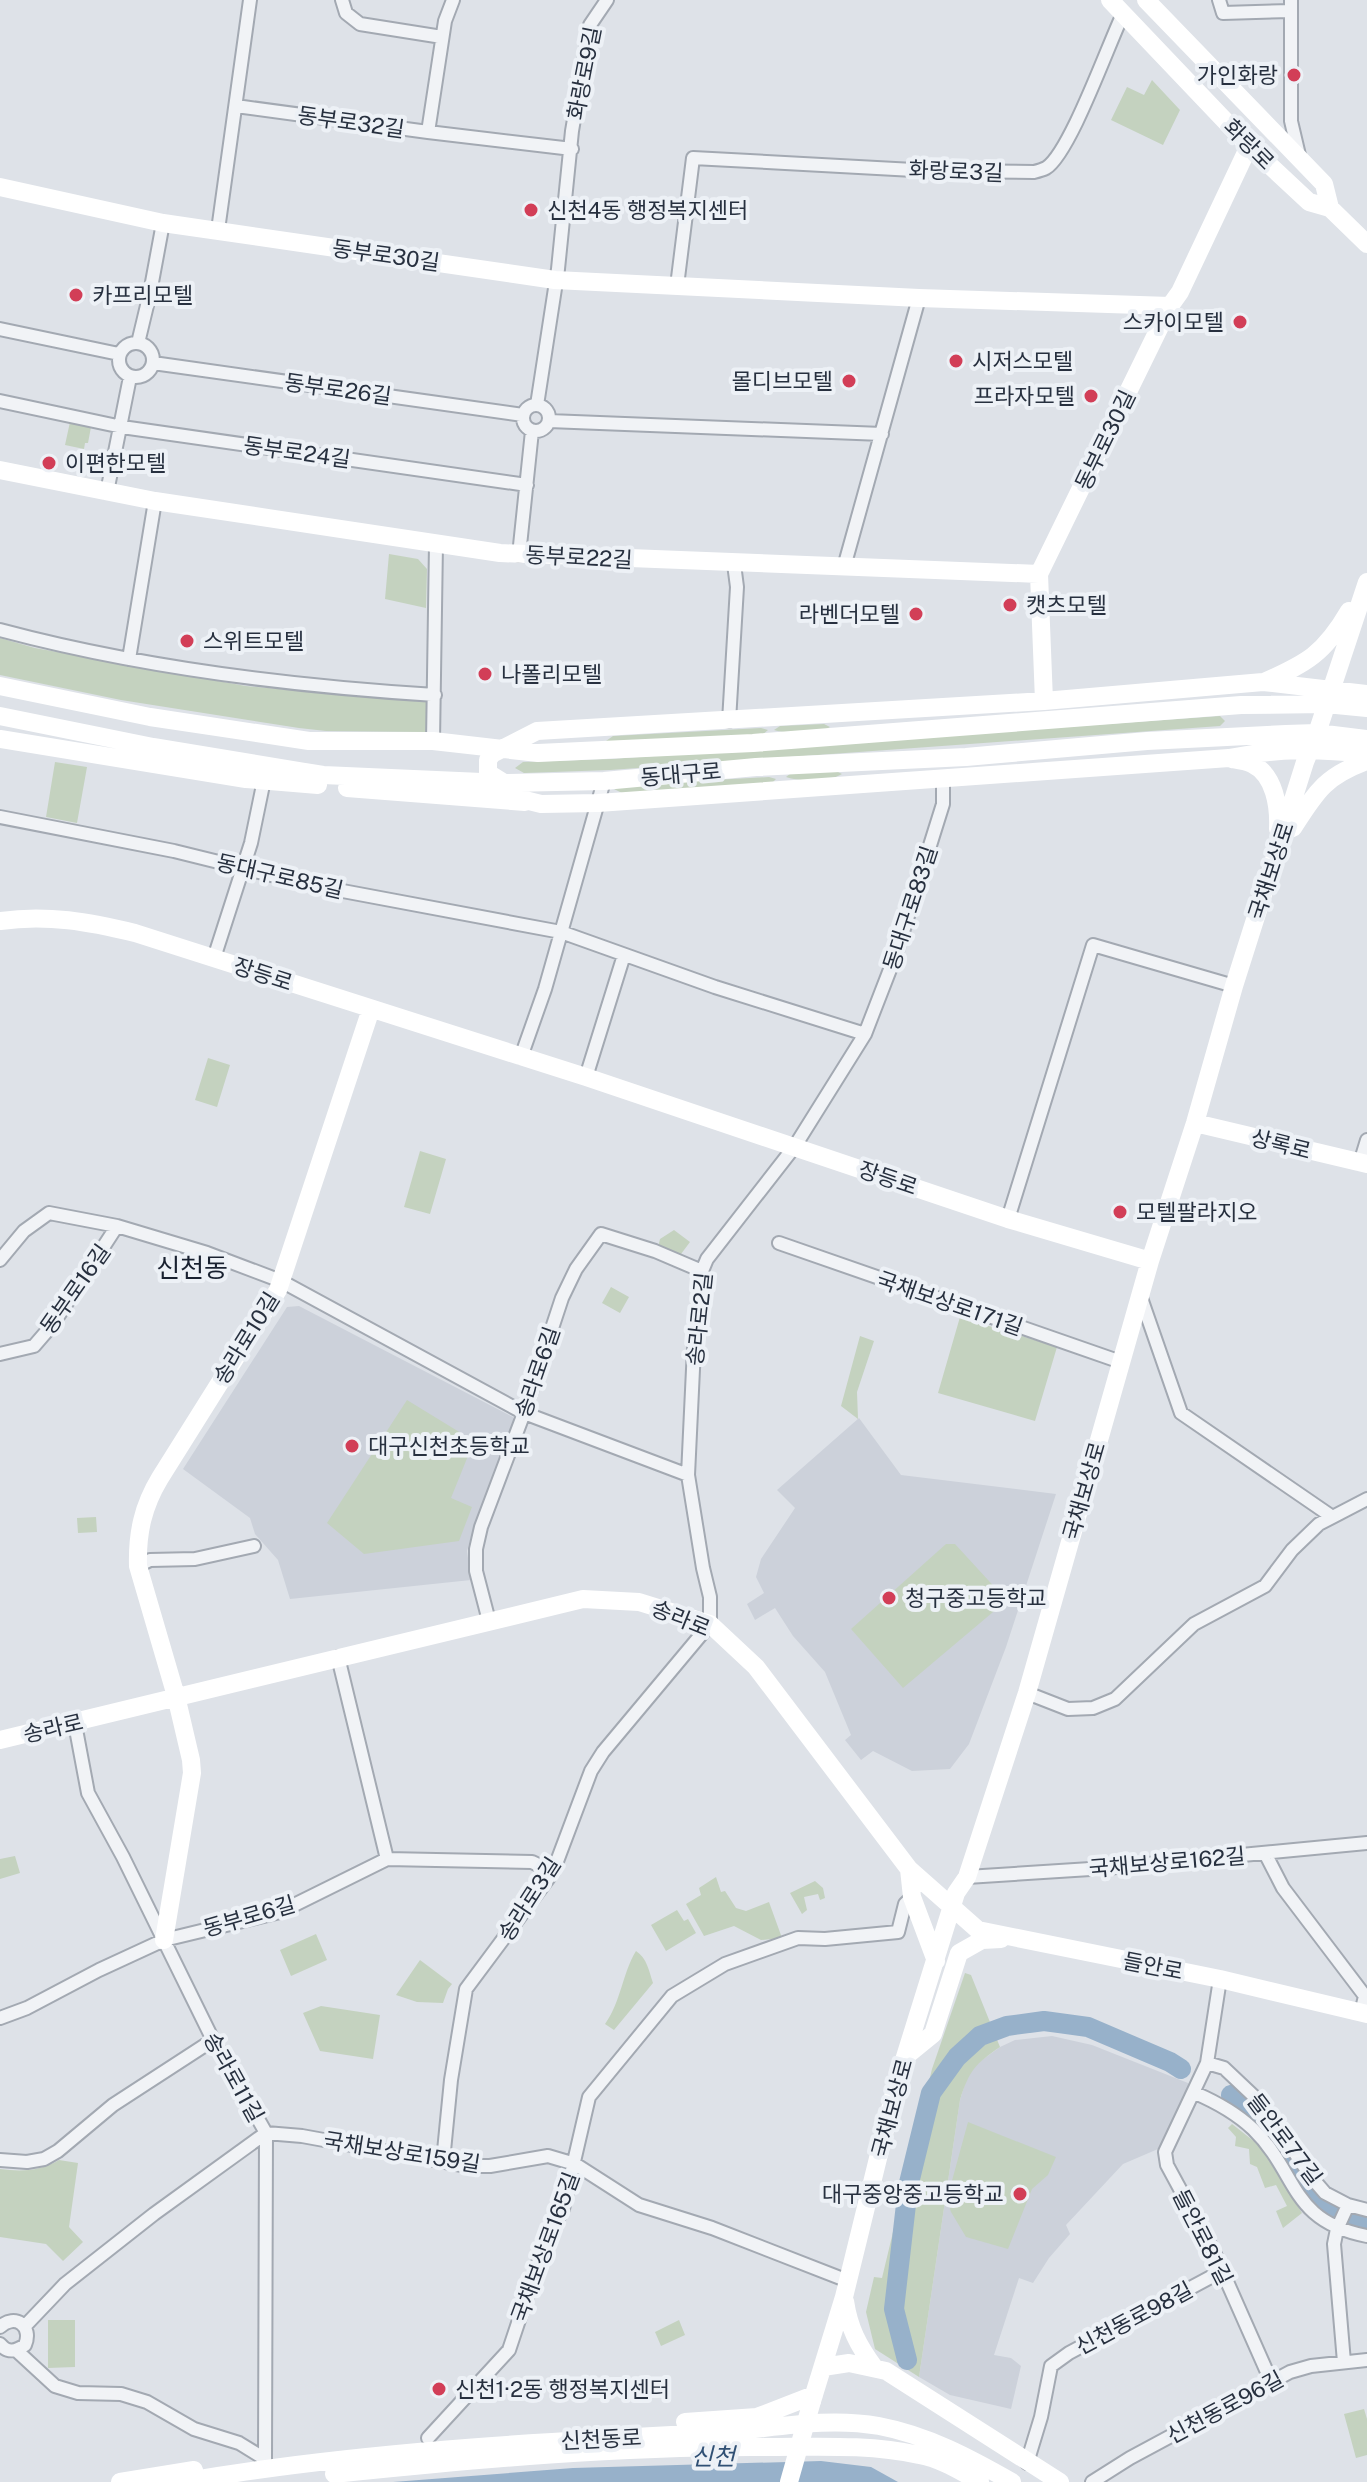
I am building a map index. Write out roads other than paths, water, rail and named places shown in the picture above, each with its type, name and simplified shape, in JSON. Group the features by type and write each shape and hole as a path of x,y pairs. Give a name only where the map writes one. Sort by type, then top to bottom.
{"main road":[{"name":"화랑로","path":"1110,0 1249,146 1309,202 1330,208 1367,244"},
{"name":"화랑로","path":"1146,0 1324,184 1330,208"},
{"name":"동부로30길","path":"1039,574 1249,146"},
{"name":"동부로30길","path":"0,187 163,223 555,280 919,298 1170,306"},
{"path":"1345,222 1367,224"},
{"name":"동부로22길","path":"0,470 155,501 519,555 1039,574"},
{"path":"1039,574 1044,701"},
{"path":"1263,682 1304,664 1334,636 1367,580"},
{"name":"국채보상로","path":"789,2482 846,2289 906,2056 956,1893 967,1877 1027,1693 1140,1295 1195,1123 1234,986 1367,580"},
{"path":"541,804 521,799 488,773 488,760 499,748 537,731 1044,701 1263,682 1328,696"},
{"name":"동대구로","path":"0,686 150,717 309,741 433,741 538,753 753,743 1367,694"},
{"name":"동대구로","path":"1328,696 1367,708"},
{"path":"1241,705 1247,708 1252,721 1247,733 1241,737"},
{"name":"동대구로","path":"0,716 153,747 323,775 504,783 604,781 756,767 966,757 1147,741 1241,737 1314,741 1367,739"},
{"path":"0,739 264,780 541,804 943,780 1229,758 1314,741 1367,754"},
{"path":"1229,758 1253,764 1265,776 1279,804 1278,850"},
{"path":"1278,850 1310,799 1343,769 1367,761"},
{"name":"장등로","path":"0,921 53,918 89,922 135,933 586,1077 1008,1219 1150,1261"},
{"name":"송라로10길","path":"164,1940 192,1773 176,1696 138,1566 137,1546 147,1499 278,1290 371,1009"},
{"name":"상록로","path":"1195,1123 1363,1164"},
{"name":"송라로","path":"0,1740 583,1599 628,1600 710,1624 756,1667 909,1869 952,1907"},
{"path":"909,1869 912,1897 936,1961"},
{"name":"들안로","path":"952,1907 978,1930 1011,1938 1365,2005"},
{"path":"906,2056 933,2034 959,1953 982,1940 1011,1938"},
{"path":"846,2289 849,2325 858,2345 874,2367"},
{"path":"823,2367 849,2363 886,2371 1060,2482"},
{"path":"908,2387 928,2411 987,2444 992,2454 988,2478"},
{"name":"신천동로","path":"120,2482 428,2438 737,2420 757,2417 813,2398"},
{"name":"신천동로","path":"180,2482 453,2448 715,2433 830,2422 881,2426 988,2478 1012,2482"},
{"path":"948,2456 973,2448 977,2437"},
{"name":"신천동로","path":"266,2482 495,2458 693,2446 854,2440 889,2449 921,2447"}],"street":[{"path":"218,230 250,0"},
{"path":"342,0 346,13 360,24 442,37"},
{"path":"428,132 442,37 453,0"},
{"name":"화랑로9길","path":"572,149 572,131 590,25 607,0"},
{"path":"1219,0 1223,13 1291,6 1291,121 1299,158"},
{"name":"화랑로3길","path":"677,286 693,158 932,171 1034,172 1047,167 1057,156 1083,109 1123,14"},
{"name":"동부로32길","path":"236,106 572,149"},
{"path":"537,405 572,149"},
{"path":"138,343 163,223"},
{"path":"844,567 919,298"},
{"path":"0,329 119,354"},
{"path":"138,343 150,351 153,363 145,374 130,377 122,370 119,354 126,345 138,343"},
{"name":"동부로26길","path":"153,363 523,415"},
{"path":"107,492 130,377"},
{"name":"동부로24길","path":"0,401 122,427 527,485"},
{"path":"537,405 548,412 549,421 545,428 532,431 525,426 523,415 529,407 537,405"},
{"path":"549,421 882,434"},
{"path":"519,555 532,431"},
{"path":"129,659 155,501"},
{"path":"433,741 436,544"},
{"path":"729,721 737,587 734,564"},
{"path":"0,630 129,659 251,679 435,695"},
{"path":"214,958 243,867 264,780"},
{"name":"동대구로83길","path":"795,1146 865,1034 896,954 943,804 943,780"},
{"path":"521,1057 545,989 604,781"},
{"name":"동대구로85길","path":"0,817 243,867 316,886 561,932 624,955"},
{"path":"1008,1219 1093,945 1234,986"},
{"path":"586,1077 624,955 865,1034"},
{"path":"1363,1164 1367,1140"},
{"name":"송라로2길","path":"710,1624 710,1597 688,1475 694,1348 702,1271 724,1236 795,1146"},
{"path":"0,1260 24,1231 49,1213 117,1226"},
{"name":"동부로16길","path":"0,1354 34,1346 53,1324 117,1226 207,1253 281,1281 524,1413"},
{"name":"송라로6길","path":"489,1621 476,1571 476,1549 481,1527 524,1413 562,1298 576,1269 601,1234 655,1251 702,1271"},
{"name":"국채보상로171길","path":"779,1243 1121,1362"},
{"path":"1140,1295 1181,1413 1331,1516"},
{"path":"524,1413 688,1475"},
{"path":"1027,1693 1068,1709 1093,1708 1115,1699 1194,1624 1265,1586 1292,1550 1331,1516 1367,1499"},
{"path":"138,1566 150,1560 195,1559 254,1546"},
{"name":"송라로3길","path":"443,2161 453,2065 466,1989 553,1872 591,1771 620,1730 710,1624"},
{"path":"338,1657 387,1859"},
{"name":"송라로11길","path":"75,1724 88,1793 213,2040 266,2133 265,2459"},
{"name":"국채보상로162길","path":"967,1877 1106,1868 1367,1843"},
{"name":"들안로","path":"1265,1853 1283,1888 1365,2005"},
{"name":"동부로6길","path":"0,2018 27,2008 164,1940 280,1912 387,1859 532,1862 553,1872"},
{"name":"국채보상로165길","path":"428,2438 509,2350 544,2245 563,2209 589,2097 675,1992 725,1964 798,1938 825,1939 898,1932 905,1904 912,1897"},
{"path":"1220,1979 1207,2060 1195,2093 1222,2105 1253,2130 1295,2193 1311,2211 1337,2229 1367,2236"},
{"path":"0,2160 27,2162 44,2159 113,2105 213,2040"},
{"name":"들안로77길","path":"1207,2060 1224,2068 1250,2091 1325,2193 1347,2206 1367,2210"},
{"name":"들안로81길","path":"1195,2093 1165,2152 1173,2176 1222,2271 1271,2381"},
{"path":"25,2326 65,2284 154,2214 266,2133"},
{"name":"국채보상로159길","path":"266,2133 490,2166 548,2156 575,2164 639,2205 712,2228 846,2289"},
{"path":"1344,2362 1334,2244 1347,2206"},
{"name":"신천동로98길","path":"1027,2463 1041,2417 1051,2366 1222,2271"},
{"path":"0,2327 11,2320 25,2326"},
{"path":"25,2326 28,2340 6,2350 55,2386 78,2393 121,2394 147,2402 194,2429 239,2443 265,2459"},
{"name":"신천동로96길","path":"1092,2482 1271,2381 1311,2366 1367,2360"}],"water":[{"name":"신천","path":"821,2461 871,2467 898,2482 393,2482 573,2468"}],"waterway":[{"path":"907,2360 894,2309 908,2187 931,2093 957,2057 980,2036 1007,2026 1044,2021 1088,2027 1181,2069"},
{"path":"1231,2095 1255,2114 1315,2195 1347,2216 1367,2222"}],"place":[{"name":"가인화랑","path":"1294,75"},
{"name":"신천4동 행정복지센터","path":"531,210"},
{"name":"카프리모텔","path":"76,295"},
{"name":"스카이모텔","path":"1240,322"},
{"name":"시저스모텔","path":"956,361"},
{"name":"몰디브모텔","path":"849,381"},
{"name":"프라자모텔","path":"1091,396"},
{"name":"이편한모텔","path":"49,463"},
{"name":"캣츠모텔","path":"1010,605"},
{"name":"라벤더모텔","path":"916,614"},
{"name":"스위트모텔","path":"187,641"},
{"name":"나폴리모텔","path":"485,674"},
{"name":"모텔팔라지오","path":"1120,1212"},
{"name":"대구신천초등학교","path":"352,1446"},
{"name":"청구중고등학교","path":"889,1598"},
{"name":"대구중앙중고등학교","path":"1020,2194"},
{"name":"신천1·2동 행정복지센터","path":"439,2389"}],"district":[{"name":"신천동","path":"192,1267"}]}
